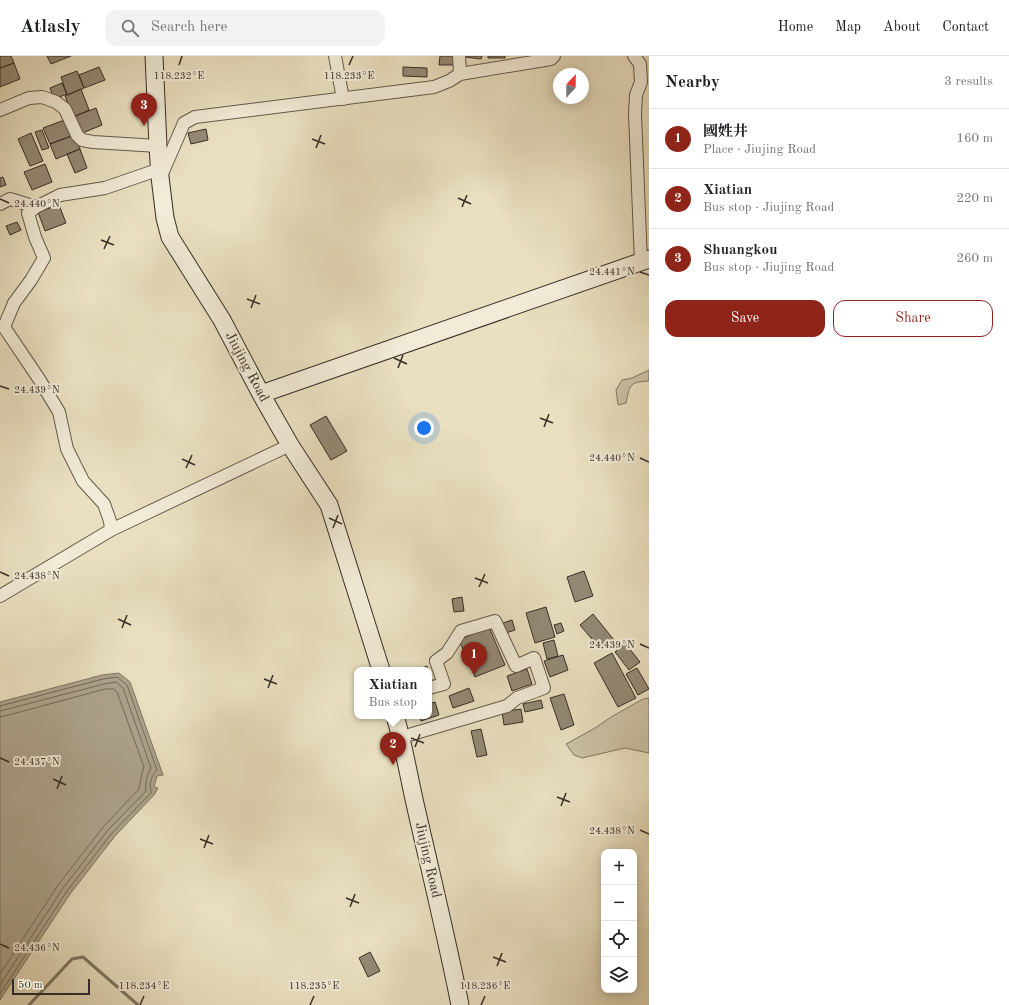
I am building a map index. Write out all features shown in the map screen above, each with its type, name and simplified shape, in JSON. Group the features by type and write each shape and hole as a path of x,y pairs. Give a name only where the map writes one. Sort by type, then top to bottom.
{"main road":[{"name":"Jiujing Road","path":"154,56 160,173 165,218 170,237 222,320 290,445 329,504 380,667"},
{"path":"261,394 645,261"},
{"name":"Jiujing Road","path":"396,719 402,737 411,787 460,1005"}],"street":[{"path":"335,56 343,98"},
{"path":"459,56 460,74"},
{"path":"634,56 640,64 641,82 636,95 635,114 645,261"},
{"path":"110,530 110,521 104,504 83,481 67,449 59,412 2,324 44,258 35,237 28,213 36,207 60,196 105,188 160,173 184,123 195,117 434,87 449,81 460,74 552,57"},
{"path":"0,110 29,98 42,97 56,102 65,109 77,135 82,140 158,146"},
{"path":"0,204 10,199 36,207"},
{"path":"0,596 110,530 290,445"},
{"path":"402,737 507,706 517,698 544,688 534,658 516,666 494,621 461,631 447,652 436,661 444,684 432,687"}],"shaded area":[{"path":"649,370 649,381 634,384 628,392 626,403 618,405 616,390 622,380 632,378"},
{"path":"649,698 649,753 625,748 582,758 574,755 566,744 643,699"}],"water":[{"path":"119,673 130,682 163,775 157,776 154,787 158,788 154,795 115,836 70,894 0,1000 0,702 102,675"}],"building":[{"path":"0,56 11,56 14,63 0,68"},
{"path":"47,56 71,56 51,64"},
{"path":"440,56 456,56 455,65 439,65"},
{"path":"465,56 482,56 481,59"},
{"path":"488,56 505,56 505,58 488,58"},
{"path":"14,63 20,79 0,87 0,68"},
{"path":"99,67 105,80 84,88 79,75"},
{"path":"403,67 427,68 427,77 403,76"},
{"path":"77,71 84,88 67,95 61,77"},
{"path":"62,83 67,94 54,99 50,88"},
{"path":"81,89 89,110 73,117 65,96"},
{"path":"96,108 102,125 80,134 73,117"},
{"path":"67,119 74,135 50,144 43,128"},
{"path":"206,129 208,140 191,144 188,133"},
{"path":"42,130 49,148 42,150 35,132"},
{"path":"31,133 43,161 30,166 18,139"},
{"path":"74,135 80,149 56,159 50,144"},
{"path":"80,149 87,168 75,173 67,154"},
{"path":"45,164 52,182 32,190 24,172"},
{"path":"3,177 6,185 0,187 0,178"},
{"path":"59,205 66,223 45,231 38,212"},
{"path":"17,222 21,230 10,235 6,226"},
{"path":"326,416 347,451 331,460 310,425"},
{"path":"584,571 593,596 575,602 567,577"},
{"path":"462,597 464,611 454,612 452,599"},
{"path":"546,607 555,637 535,643 526,613"},
{"path":"593,614 614,640 601,650 580,625"},
{"path":"512,620 515,630 506,633 503,623"},
{"path":"561,623 564,631 557,634 554,625"},
{"path":"489,627 505,665 475,677 459,640"},
{"path":"554,640 558,656 547,659 543,643"},
{"path":"625,643 640,662 629,670 615,652"},
{"path":"612,653 636,698 618,707 594,663"},
{"path":"563,655 568,670 550,677 544,661"},
{"path":"637,668 649,689 638,695 626,674"},
{"path":"527,669 532,684 512,691 507,676"},
{"path":"469,688 474,701 453,708 449,696"},
{"path":"564,694 574,725 561,730 550,698"},
{"path":"541,700 543,708 525,712 523,704"},
{"path":"435,702 439,715 432,717 432,703"},
{"path":"521,709 523,722 504,725 502,712"},
{"path":"481,729 487,755 477,757 471,731"},
{"path":"370,952 380,971 368,977 359,958"}],"waterway":[{"path":"29,1005 72,959 83,957 138,1005"}],"place":[{"name":"Shuangkou","path":"144,126"},
{"name":"國姓井","path":"474,675"},
{"name":"Xiatian","path":"393,765"}]}
